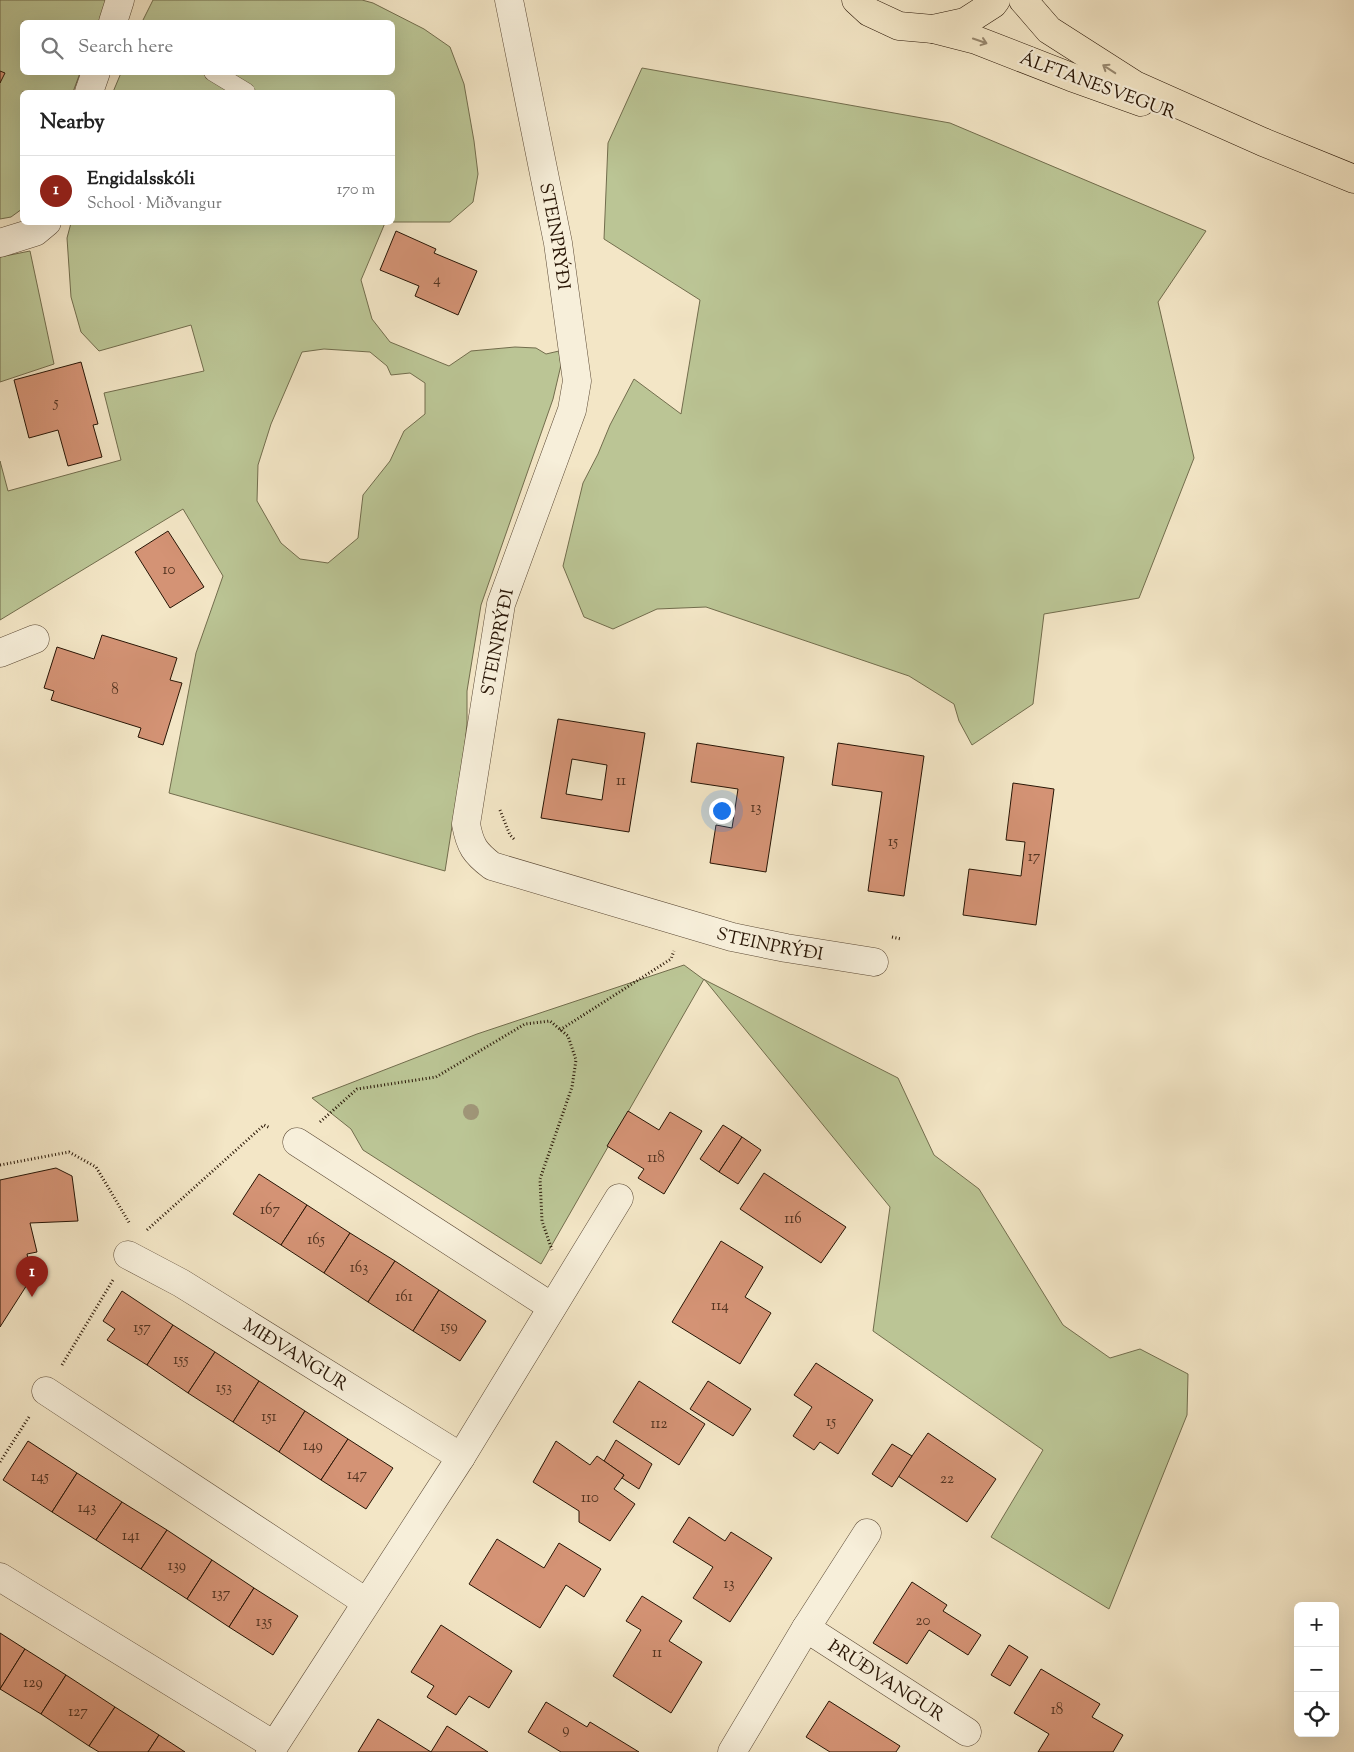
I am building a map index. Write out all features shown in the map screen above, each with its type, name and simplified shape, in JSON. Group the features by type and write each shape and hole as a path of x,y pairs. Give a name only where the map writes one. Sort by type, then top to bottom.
{"main road":[{"name":"ÁLFTANESVEGUR","path":"856,0 869,12 899,26 933,29 976,40 1071,77 1264,142"},
{"name":"ÁLFTANESVEGUR","path":"933,29 965,22 993,4 996,0"},
{"name":"ÁLFTANESVEGUR","path":"1023,0 1049,30 1135,86 1354,179"}],"street":[{"name":"STEINPRÝÐI","path":"509,0 558,243 577,381 572,410 501,604 466,824 469,840 478,855 492,866 732,937 874,962"},
{"path":"90,90 95,75"},
{"path":"0,243 35,232 43,225"},
{"path":"0,653 35,639"},
{"path":"298,1142 552,1307"},
{"path":"0,1577 272,1749 461,1457 619,1198"},
{"name":"MIÐVANGUR","path":"131,1243 181,1283 461,1457"},
{"path":"46,1391 366,1602"},
{"path":"732,1752 806,1628 867,1533"},
{"name":"ÞRÚÐVANGUR","path":"806,1628 967,1732"}],"lane":[{"path":"218,75 243,90"}],"path":[{"path":"499,810 510,835 517,841"},
{"path":"560,1030 671,959 675,950 680,922"},
{"path":"892,937 901,938"},
{"path":"298,1142 357,1089 436,1077 525,1024 550,1021 568,1036 576,1060 572,1088 540,1178 542,1221 554,1255 571,1276"},
{"path":"0,1165 69,1152 96,1167 131,1243"}],"green space":[{"path":"0,0 106,0 100,20 20,20 20,75 79,75 74,90 20,90 20,210 11,217 0,219"},
{"path":"153,0 362,0 373,3 424,29 450,47 464,84 478,174 473,202 450,222 395,222 395,90 114,90 120,75 395,75 395,20 143,20"},
{"path":"642,68 950,123 1206,231 1158,302 1194,458 1139,598 1044,614 1033,704 972,745 959,721 954,704 909,676 706,607 657,609 613,629 584,617 563,566 583,483 634,379 681,414 700,300 604,239 608,143"},
{"path":"70,225 384,225 361,280 372,319 390,342 449,366 471,351 515,347 536,348 546,354 559,351 561,365 553,399 481,605 467,691 465,744 445,871 169,793 196,653 223,576 183,509 0,620 0,461 8,491 121,460 104,393 204,371 191,325 99,351 81,332 71,297 67,238","holes":["324,349 370,352 387,366 391,375 410,373 425,383 425,414 404,431 390,461 363,495 358,538 328,563 300,559 281,543 257,501 258,465 271,424 302,352"]},
{"path":"30,251 54,364 0,382 0,257"},
{"path":"684,965 704,979 541,1264 363,1150 351,1129 312,1098 477,1034"},
{"path":"705,980 898,1078 934,1155 979,1189 1063,1325 1110,1358 1140,1349 1188,1374 1187,1415 1109,1609 991,1537 1043,1450 873,1331 890,1207"}],"building":[{"path":"0,71 5,73 0,83"},
{"path":"396,231 436,249 434,253 477,271 458,315 415,296 419,286 380,270"},
{"path":"81,362 98,424 93,425 102,457 68,466 58,430 29,438 14,380"},
{"path":"168,531 204,587 170,608 135,552"},
{"path":"102,635 177,658 170,680 182,683 163,745 138,737 141,728 51,700 54,691 44,688 57,647 94,659"},
{"path":"558,719 645,733 629,832 541,818","holes":["572,759 607,765 602,800 566,794"]},
{"path":"697,743 784,757 766,872 710,863 716,825 732,828 738,789 691,782"},
{"path":"838,743 924,756 904,896 868,891 882,792 832,785"},
{"path":"1013,783 1054,789 1036,925 963,915 969,869 1021,876 1025,842 1006,840"},
{"path":"628,1111 659,1130 670,1112 702,1131 664,1194 638,1178 644,1169 607,1146"},
{"path":"723,1125 742,1137 719,1172 700,1159"},
{"path":"742,1137 761,1150 738,1184 719,1172"},
{"path":"56,1168 72,1176 78,1221 30,1223 37,1252 27,1254 32,1277 0,1327 0,1180"},
{"path":"764,1173 846,1227 821,1263 740,1209"},
{"path":"259,1174 307,1205 281,1245 233,1214"},
{"path":"307,1205 350,1233 324,1273 281,1245"},
{"path":"350,1233 395,1261 368,1302 324,1273"},
{"path":"721,1241 763,1267 745,1297 771,1313 740,1364 672,1322"},
{"path":"395,1261 439,1290 413,1331 368,1302"},
{"path":"439,1290 486,1321 460,1361 413,1331"},
{"path":"122,1291 173,1325 147,1365 107,1340 115,1329 103,1321"},
{"path":"173,1325 215,1352 188,1393 147,1365"},
{"path":"215,1352 259,1381 233,1422 188,1393"},
{"path":"816,1363 873,1400 838,1454 820,1442 814,1450 793,1436 812,1407 794,1395"},
{"path":"259,1381 305,1411 279,1452 233,1422"},
{"path":"639,1381 705,1424 679,1465 613,1422"},
{"path":"708,1381 751,1409 733,1436 690,1409"},
{"path":"305,1411 348,1439 321,1480 279,1452"},
{"path":"928,1433 996,1479 967,1522 898,1476"},
{"path":"348,1439 393,1468 366,1509 321,1480"},
{"path":"616,1440 652,1464 639,1489 622,1478 624,1475 604,1461"},
{"path":"28,1441 77,1473 52,1512 3,1480"},
{"path":"556,1441 590,1465 597,1456 624,1475 614,1489 635,1504 610,1541 579,1522 579,1511 533,1482"},
{"path":"892,1444 912,1456 892,1487 872,1474"},
{"path":"77,1473 122,1502 96,1540 52,1512"},
{"path":"122,1502 167,1530 141,1569 96,1540"},
{"path":"689,1517 725,1541 731,1532 772,1558 730,1622 693,1598 713,1567 673,1542"},
{"path":"167,1530 212,1560 187,1599 141,1569"},
{"path":"497,1539 544,1568 559,1543 601,1569 584,1597 566,1585 540,1628 469,1584"},
{"path":"212,1560 254,1588 229,1627 187,1599"},
{"path":"912,1582 947,1605 943,1611 981,1635 968,1655 929,1630 907,1664 873,1643"},
{"path":"254,1588 298,1616 273,1655 229,1627"},
{"path":"642,1596 682,1621 669,1641 702,1662 671,1713 613,1676 641,1630 626,1621"},
{"path":"441,1625 512,1671 489,1708 469,1696 456,1715 427,1697 434,1686 411,1672"},
{"path":"0,1633 25,1649 0,1689"},
{"path":"1009,1645 1028,1657 1010,1686 991,1675"},
{"path":"25,1649 66,1675 41,1714 0,1689"},
{"path":"1041,1669 1100,1704 1092,1717 1123,1735 1113,1752 1038,1752 1049,1734 1014,1713"},
{"path":"66,1675 115,1707 89,1746 41,1714"},
{"path":"829,1701 900,1746 896,1752 830,1752 806,1737"},
{"path":"546,1702 587,1727 590,1722 639,1752 561,1752 528,1732"},
{"path":"115,1707 159,1735 148,1752 99,1752 89,1746"},
{"path":"378,1719 431,1752 358,1752"},
{"path":"447,1726 488,1752 431,1752"},
{"path":"159,1735 185,1752 148,1752"}],"place":[{"name":"Engidalsskóli","path":"32,1297"}]}
